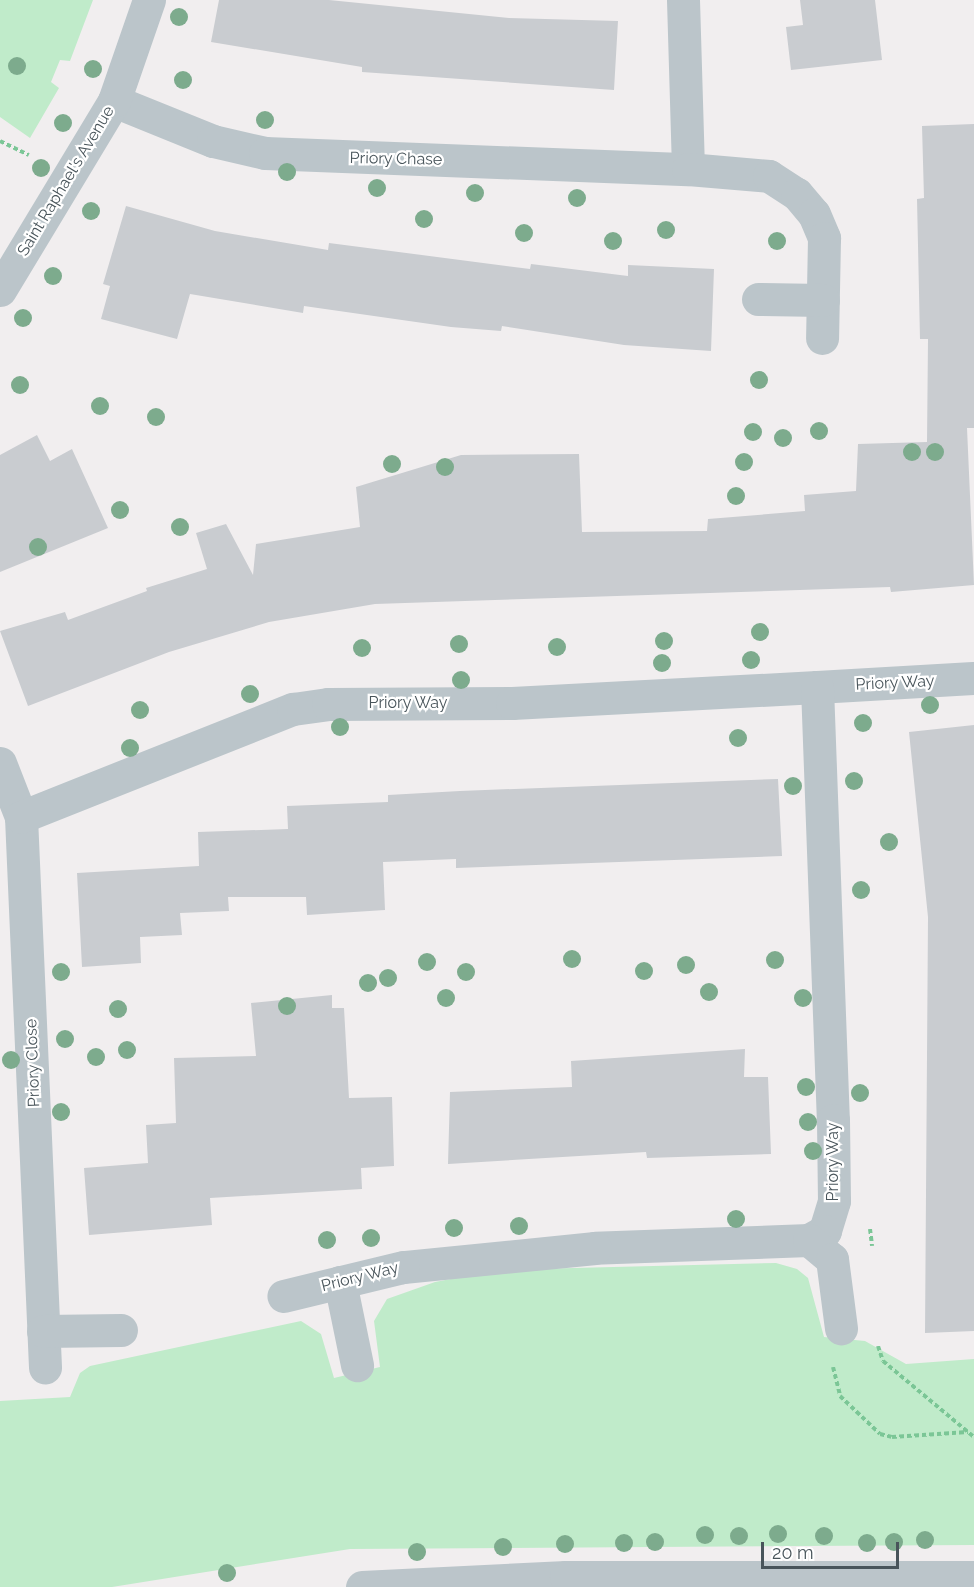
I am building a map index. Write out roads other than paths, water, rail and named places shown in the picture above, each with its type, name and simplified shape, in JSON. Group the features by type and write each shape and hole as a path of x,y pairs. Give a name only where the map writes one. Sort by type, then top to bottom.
{"street":[{"name":"Saint Raphael's Avenue","path":"0,290 114,101 149,0"},
{"path":"683,0 688,169"},
{"name":"Priory Chase","path":"114,101 213,141 265,153 688,169 769,176 797,194 814,214 824,238 822,338"},
{"path":"758,300 823,300"},
{"name":"Priory Way","path":"21,818 292,709 328,704 512,703 973,678"},
{"name":"Priory Way","path":"283,1296 403,1267 574,1250 809,1240 825,1231 834,1201 817,687"},
{"name":"Priory Close","path":"0,763 21,818 45,1367"},
{"path":"809,1240 832,1259 841,1328"},
{"path":"340,1282 357,1365"},
{"path":"43,1331 121,1330"},
{"path":"362,1587 566,1577 974,1577"}]}
